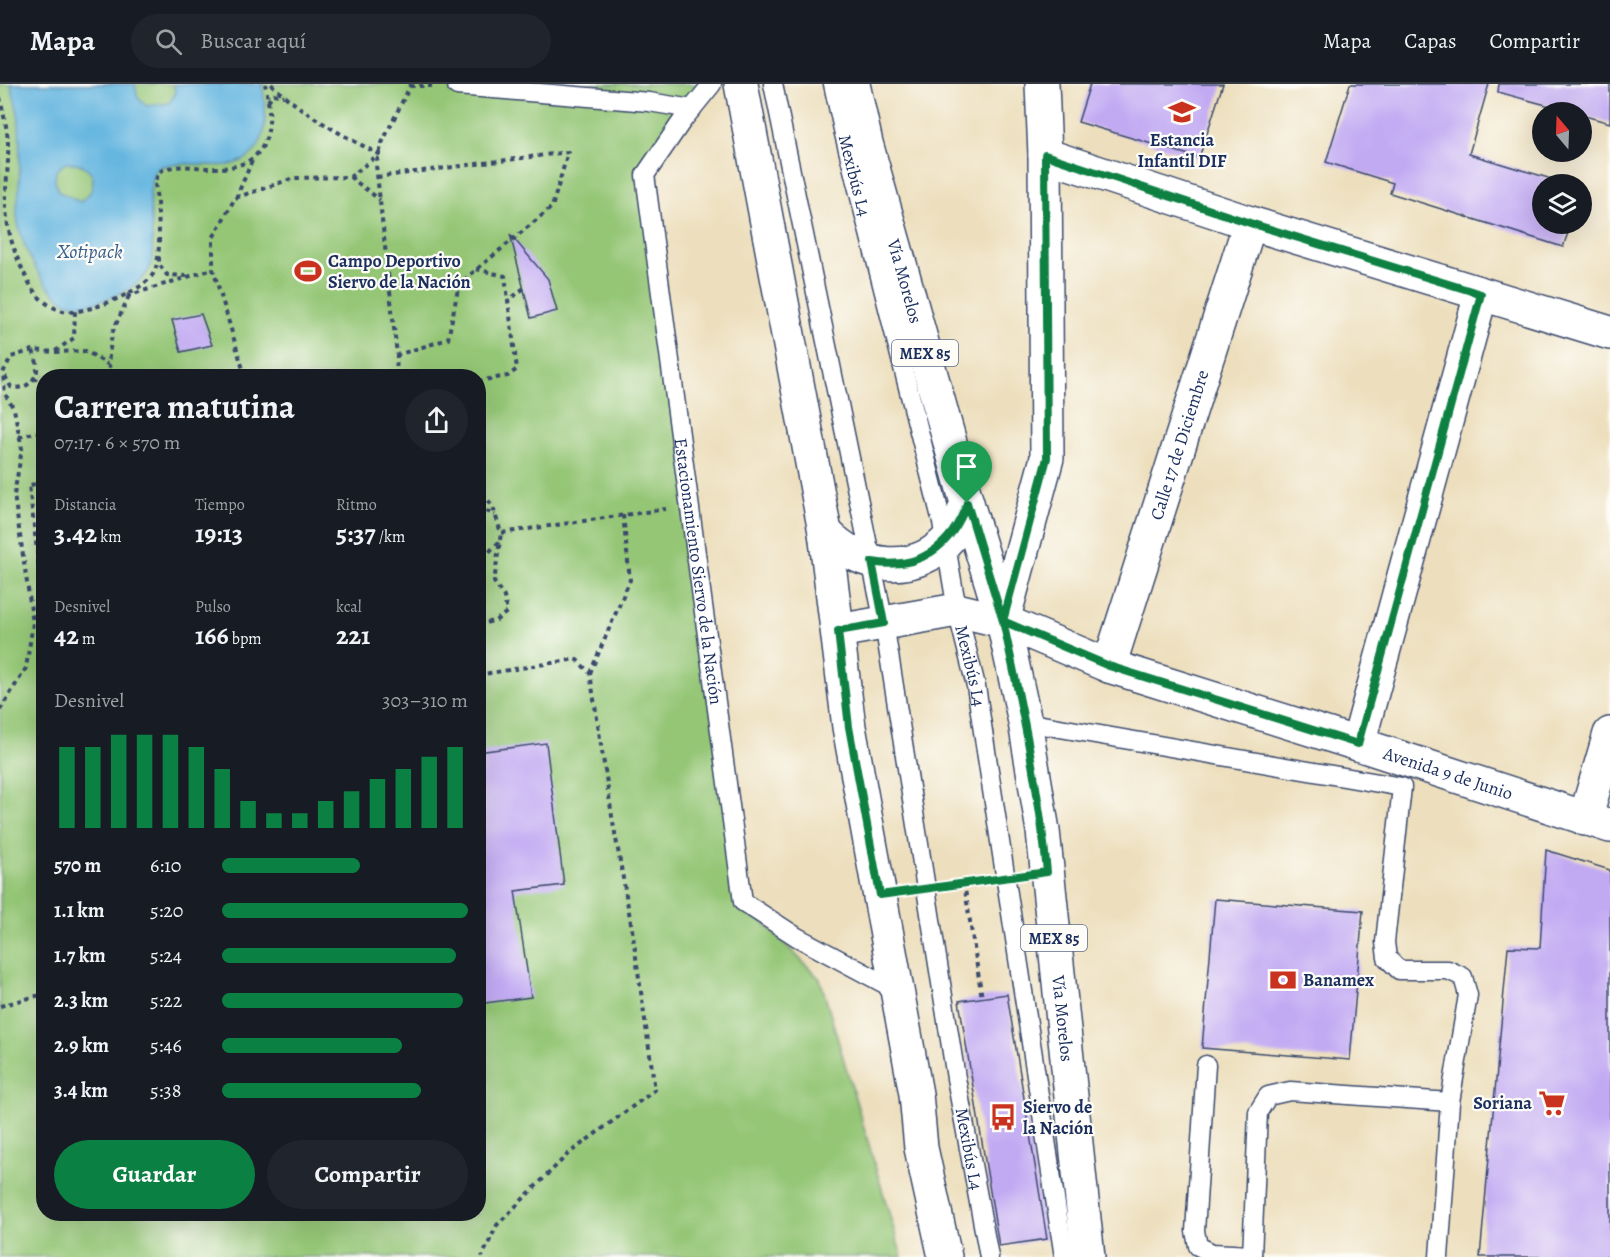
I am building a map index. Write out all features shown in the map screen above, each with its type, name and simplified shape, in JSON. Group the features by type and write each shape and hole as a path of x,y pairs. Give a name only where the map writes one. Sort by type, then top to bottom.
{"street":[{"path":"741,84 825,532 849,727 916,1094 921,1148 945,1257"},
{"name":"Vía Morelos","path":"853,84 866,143 967,503 1003,621 1025,722 1043,831 1088,1257"},
{"path":"1003,621 1047,458 1045,155 1042,84"},
{"path":"1045,155 1250,223 1610,333"},
{"name":"Calle 17 de Diciembre","path":"1109,666 1250,223"},
{"path":"1358,744 1481,294"},
{"path":"825,532 837,545 851,554 872,562 901,564 919,559 945,541 961,521 967,503"},
{"name":"Avenida 9 de Junio","path":"838,631 957,610 1003,621 1109,666 1358,744 1598,823"},
{"path":"1598,823 1610,734"}],"lane":[{"name":"Estacionamiento Siervo de la Nación","path":"712,84 645,175 743,902 797,937 898,991"},
{"name":"Mexibús L4","path":"773,84 884,623 956,1078 989,1257"},
{"name":"Mexibús L4","path":"833,84 945,541 957,610 976,686 1064,1257"},
{"path":"457,86 649,102 692,109"},
{"path":"1025,722 1402,787 1385,942 1387,958 1399,970 1448,970 1463,977 1468,995 1450,1102 1439,1257"},
{"path":"1206,1065 1195,1230 1198,1246 1212,1253 1252,1256 1258,1112 1268,1096 1290,1091 1450,1102"}],"path":[{"path":"243,369 213,269 213,238 252,160 263,148 269,129 266,84"},
{"path":"271,84 284,96 344,137 379,154"},
{"path":"396,369 397,355 376,165 382,143 411,84"},
{"path":"268,102 273,94 284,96"},
{"path":"0,97 6,120 8,146 7,222 17,261 43,302 63,311 75,312 213,269"},
{"path":"377,177 568,152 552,207 459,284 448,339 397,355"},
{"path":"235,198 294,178 350,177 379,154"},
{"path":"193,275 167,275 159,264 155,183 158,174 164,169 176,167 216,169 236,166 252,160"},
{"path":"350,177 381,201"},
{"path":"108,364 112,333 130,293 151,277 158,257"},
{"path":"476,269 505,276 517,369 508,376 486,380"},
{"path":"508,301 524,288"},
{"path":"54,352 74,338 75,312"},
{"path":"33,623 14,495 22,449 14,409 6,394 3,373 11,357 33,350 86,351 108,364 110,369"},
{"path":"33,350 37,369"},
{"path":"3,373 11,387 19,389 26,387 36,371"},
{"path":"19,437 36,432"},
{"path":"36,484 29,485 36,545"},
{"path":"486,497 493,507 501,532 494,582 504,597 507,612 495,621 486,623"},
{"path":"501,532 690,506"},
{"path":"486,511 495,516"},
{"path":"482,1257 497,1226 568,1154 655,1090 632,929 590,673 630,580 622,515"},
{"path":"486,555 500,540"},
{"path":"0,710 26,668 36,610"},
{"path":"486,674 576,660 590,673"},
{"path":"926,889 1006,877"},
{"path":"964,883 982,998"},
{"path":"0,1006 36,996"}],"green space":[{"path":"0,84 712,84 645,175 743,902 820,979 902,1257 0,1257"}],"water":[{"name":"Xotipack","path":"11,84 135,84 138,98 147,106 169,103 175,94 174,84 262,84 265,109 263,134 252,154 242,161 217,166 179,164 159,167 153,176 151,187 152,257 145,276 125,291 112,297 98,302 73,304 64,301 47,285 22,237 17,212 20,171 19,120","holes":["65,163 80,164 93,177 92,188 80,202 59,192 55,181 56,171"]}],"building":[{"path":"1090,84 1223,84 1199,158 1078,122"},
{"path":"1350,84 1489,84 1469,154 1535,174 1532,174 1532,234 1568,234 1563,247 1390,193 1393,183 1326,162"},
{"path":"1499,84 1610,84 1610,123 1592,118 1592,102 1535,102 1498,92"},
{"path":"510,234 548,279 557,311 531,318"},
{"path":"201,314 212,345 181,352 172,320"},
{"path":"546,743 564,885 515,891 531,997 486,1003 486,751"},
{"name":"Soriana","path":"1546,850 1610,870 1610,1257 1480,1257 1508,947 1540,948"},
{"name":"Banamex","path":"1215,899 1363,911 1350,1060 1202,1048"},
{"path":"1007,994 1047,1239 999,1246 959,1001"}],"place":[{"name":"Estancia Infantil DIF","path":"1182,112"},
{"name":"Campo Deportivo Siervo de la Nación","path":"308,271"},
{"name":"Banamex","path":"1283,980"},
{"name":"Soriana","path":"1552,1103"},
{"name":"Siervo de la Nación","path":"1003,1117"}],"route":[{"path":"967,503 961,521 950,537 936,549 919,559 901,564 872,562 884,623 838,631 849,727 880,895 1047,872 1043,831 1025,722 1003,621 1109,666 1358,744 1481,294 1250,223 1045,155 1047,458 1003,621 967,503"}]}
